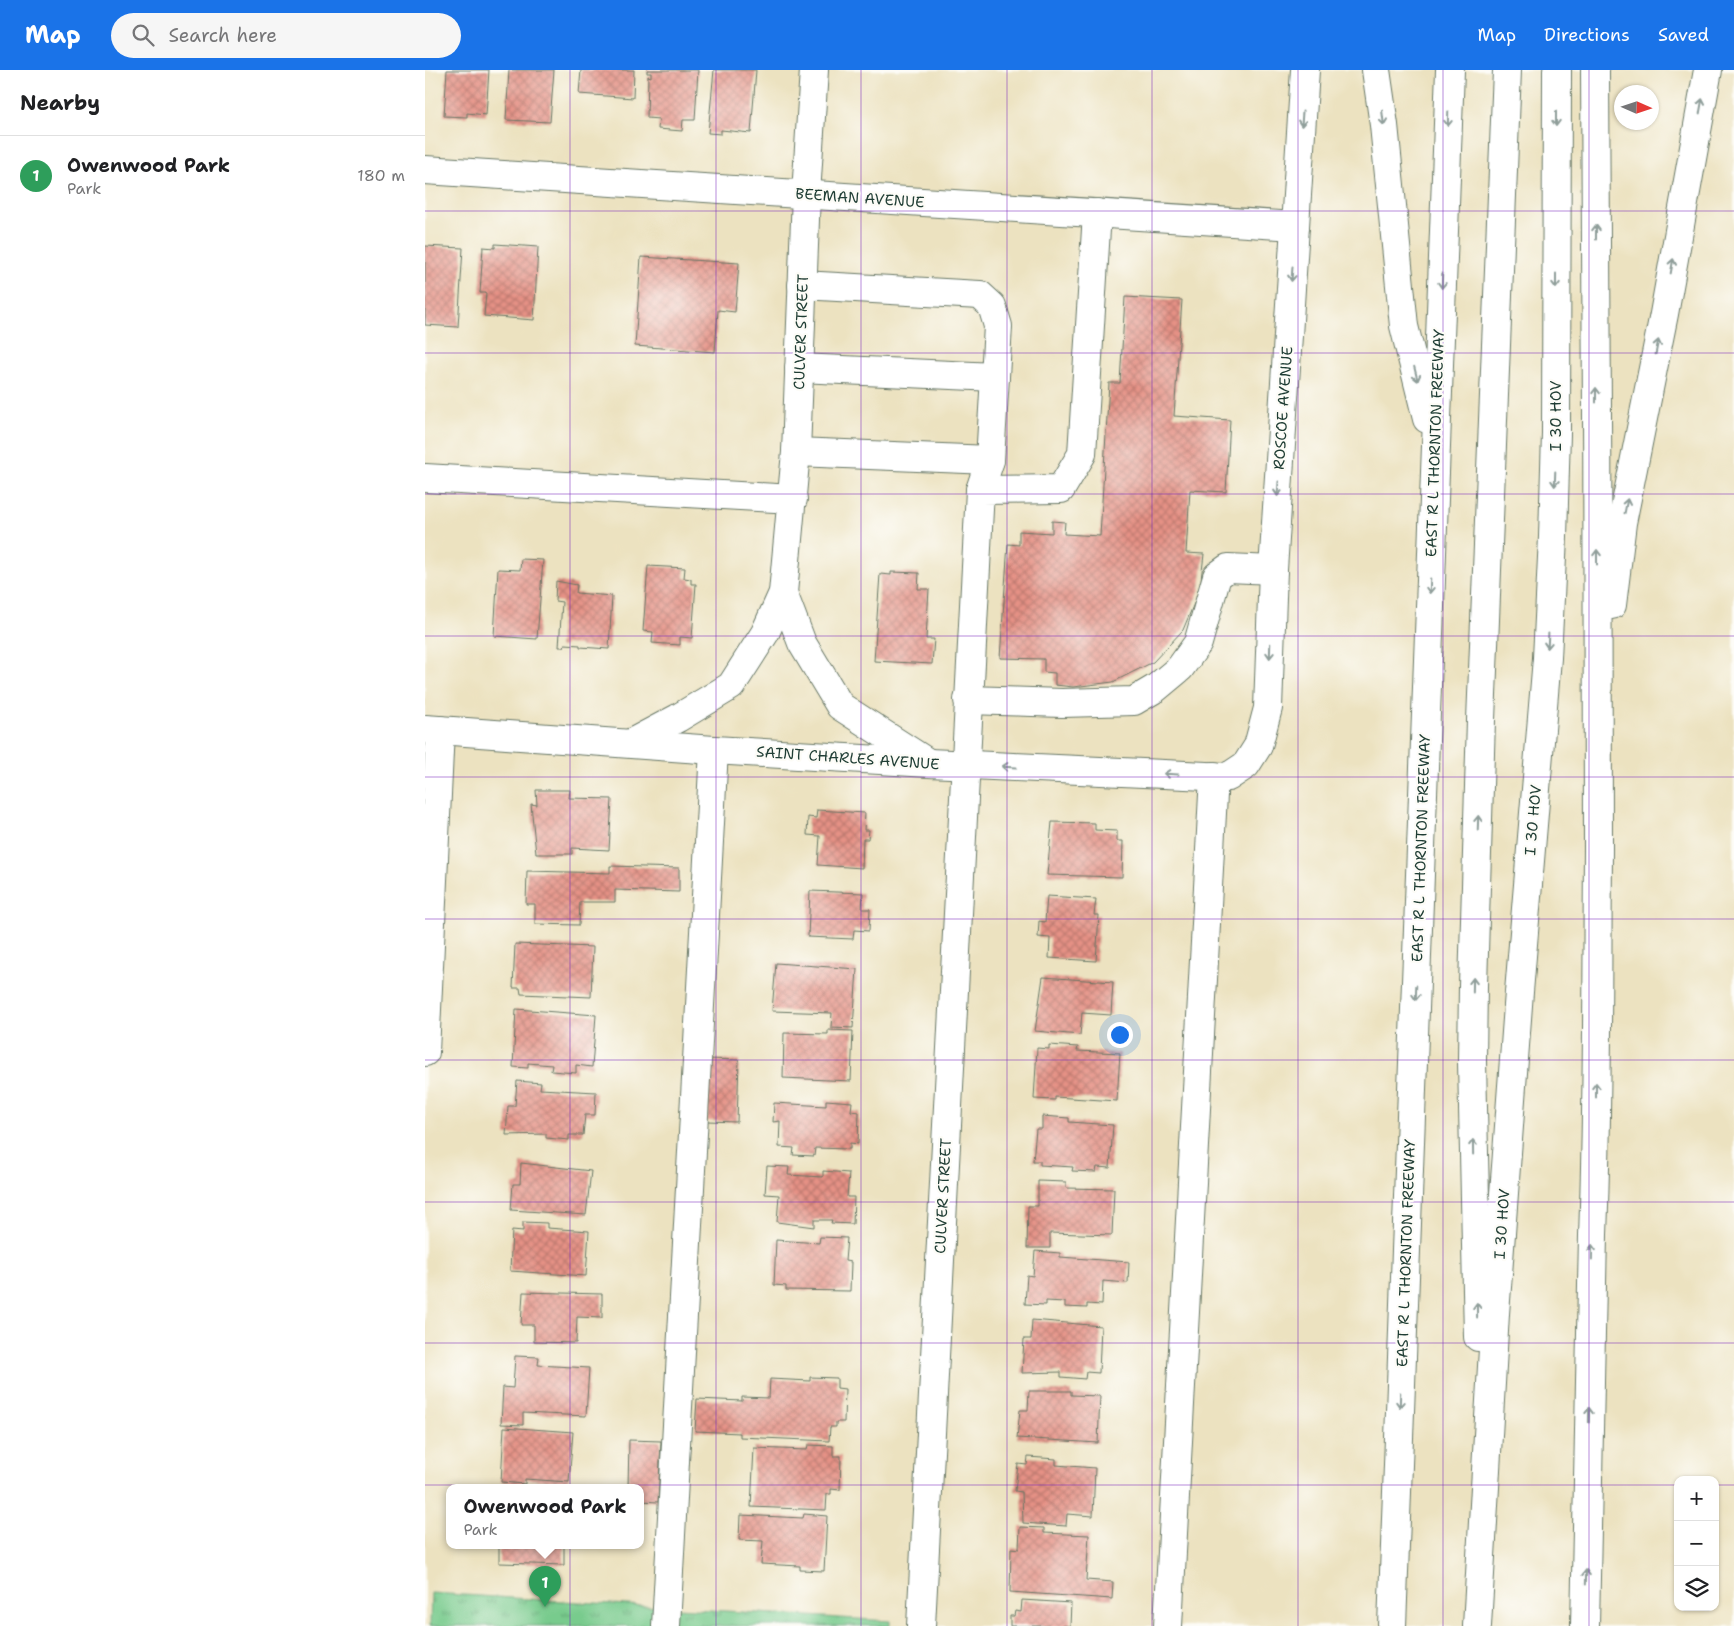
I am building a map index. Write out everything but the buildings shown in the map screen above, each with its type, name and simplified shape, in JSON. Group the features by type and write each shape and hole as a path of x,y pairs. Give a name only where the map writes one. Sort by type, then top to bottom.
{"main road":[{"name":"CULVER STREET","path":"783,593 796,452 806,194 814,70"},
{"name":"ROSCOE AVENUE","path":"1258,746 1268,708 1273,570 1305,70"},
{"path":"1377,70 1404,326 1435,450"},
{"name":"EAST R L THORNTON FREEWAY","path":"1392,1626 1450,70"},
{"name":"I 30 HOV","path":"1481,1569 1472,1061 1473,986 1481,730 1507,70"},
{"name":"I 30 HOV","path":"1481,1569 1495,1314 1519,992 1547,658 1556,433 1557,70"},
{"path":"1585,1626 1595,1172 1598,746 1595,70"},
{"path":"1598,746 1609,630 1623,522 1708,70"},
{"name":"BEEMAN AVENUE","path":"425,170 1295,226"},
{"path":"980,490 1061,489 1083,454 1097,213"},
{"name":"CULVER STREET","path":"802,285 980,295 992,306 998,326 990,460 980,490 921,1626"},
{"path":"799,368 995,377"},
{"path":"796,452 990,460"},
{"path":"425,478 793,499"},
{"path":"968,700 1062,704 1134,701 1156,688 1180,668 1197,643 1217,576 1228,568 1273,570"},
{"path":"631,743 678,718 731,686 765,633 783,593"},
{"path":"783,593 802,643 840,706 929,764"},
{"path":"425,1052 433,729"},
{"name":"SAINT CHARLES AVENUE","path":"433,729 929,764 1228,777 1246,765 1258,746"},
{"path":"666,1626 714,750"},
{"path":"1168,1626 1214,776"},
{"path":"1476,1626 1481,1569"},
{"path":"1481,1569 1483,1626"},
{"path":"1381,1626 1393,1588"}],"green space":[{"path":"431,1593 890,1621 890,1626 430,1626"}],"place":[{"name":"Owenwood Park","path":"545,1607"}]}
